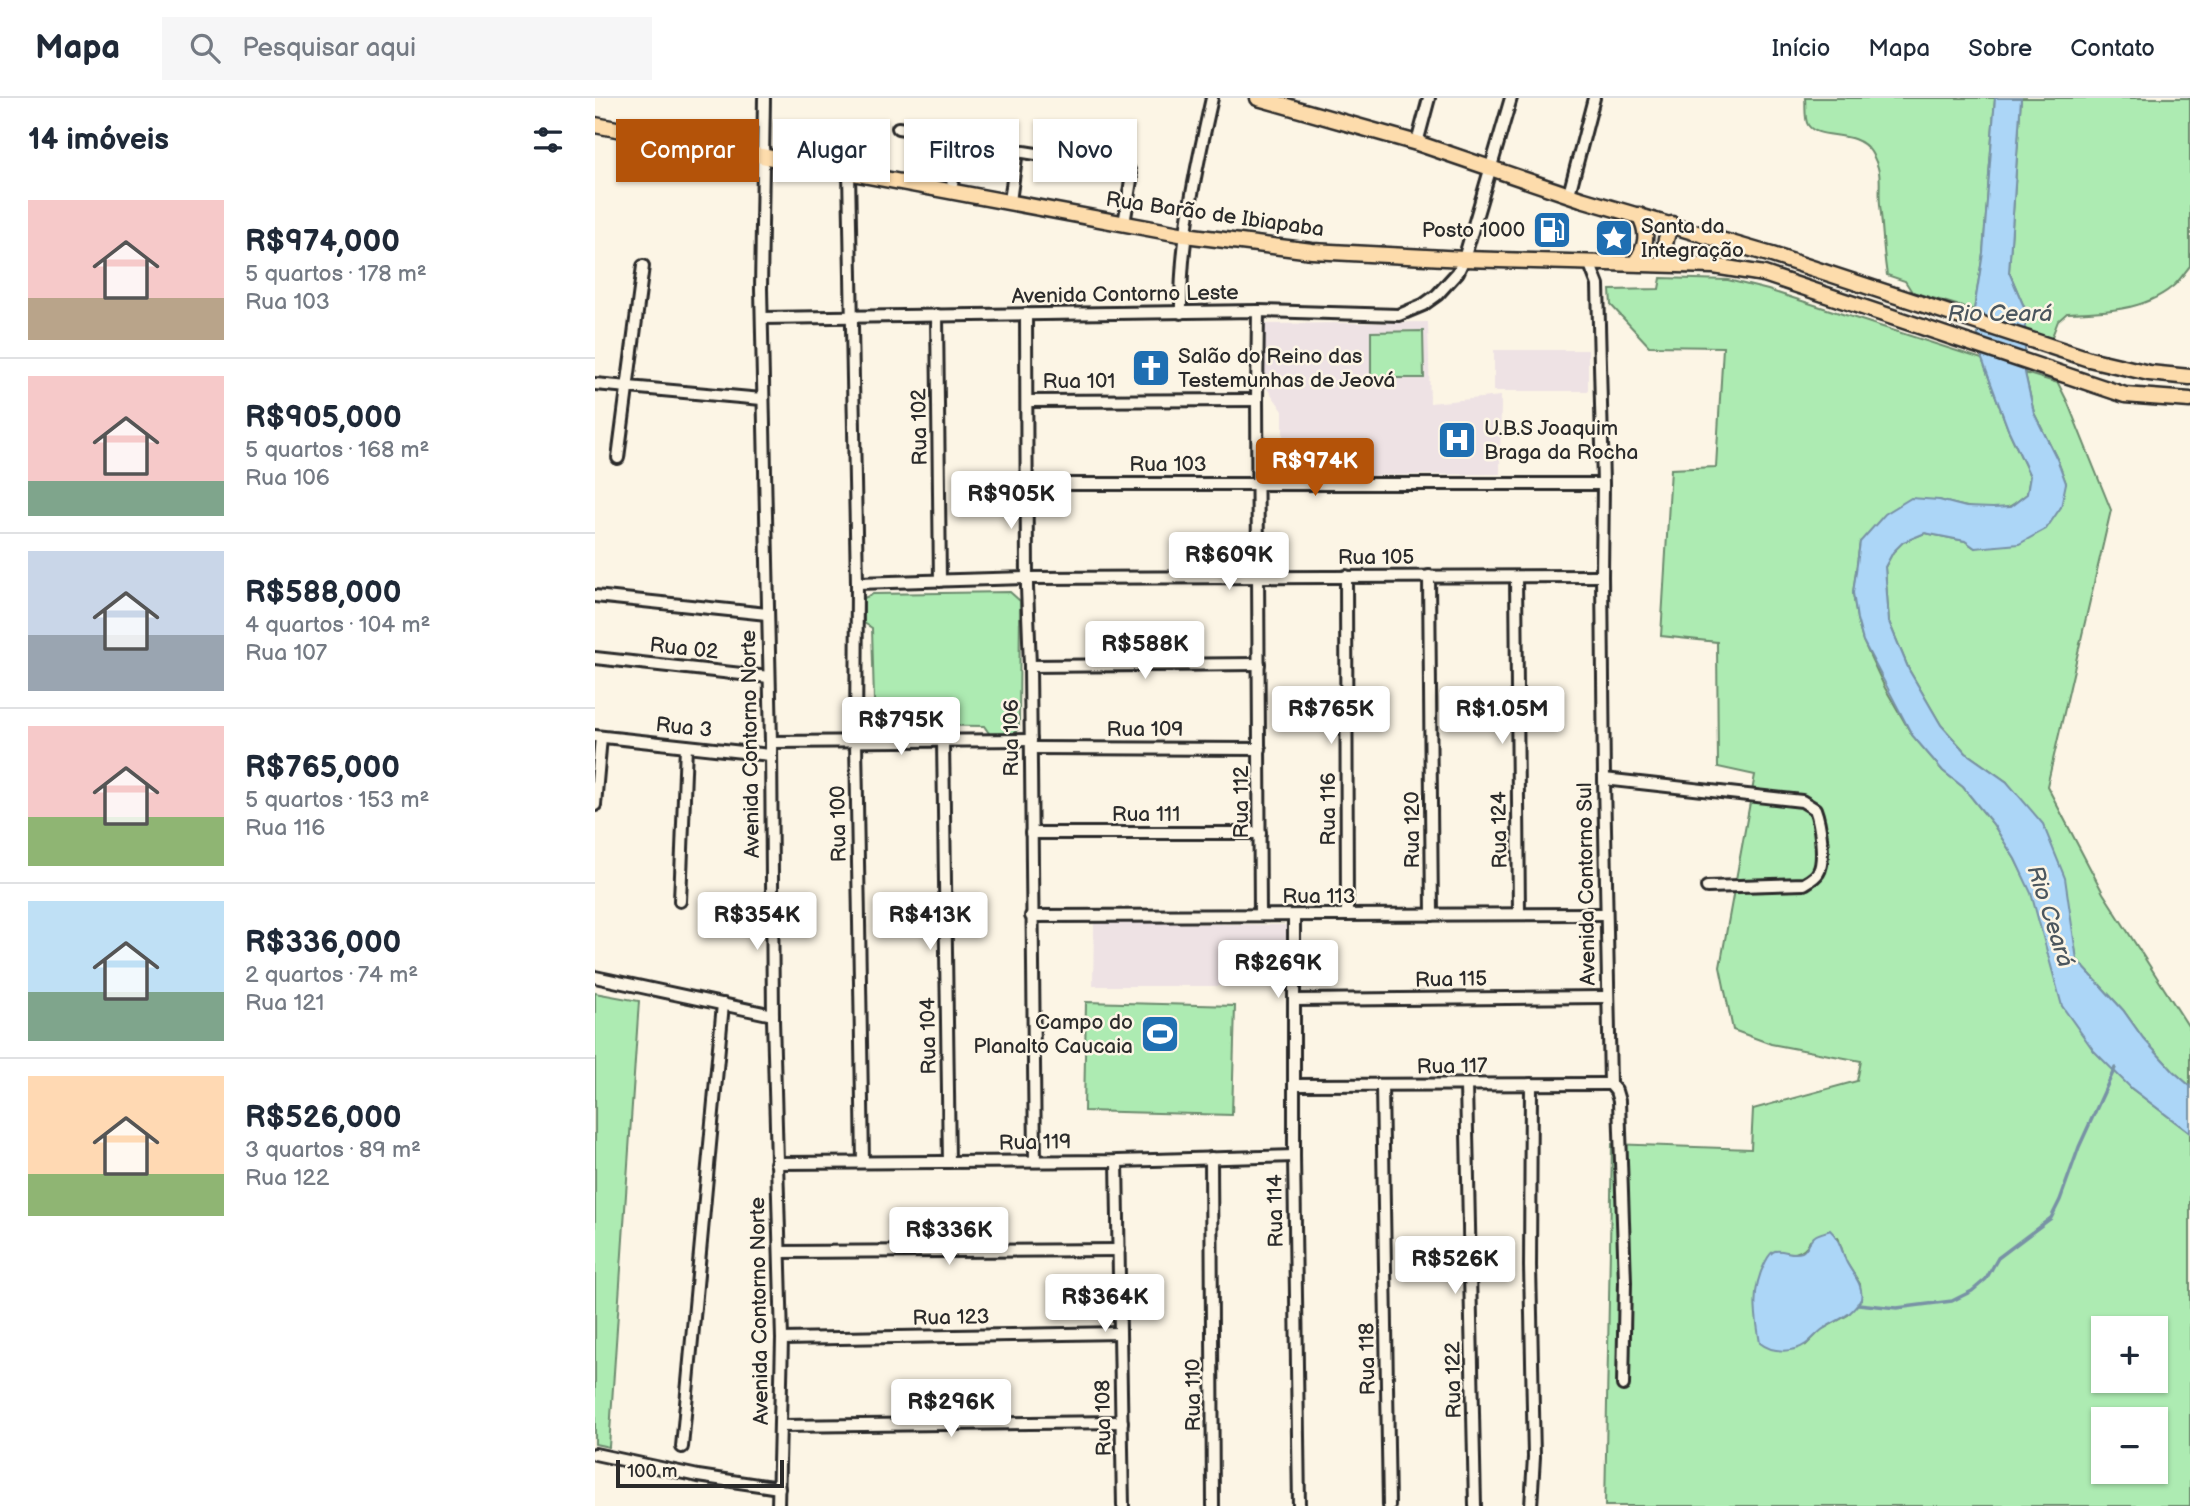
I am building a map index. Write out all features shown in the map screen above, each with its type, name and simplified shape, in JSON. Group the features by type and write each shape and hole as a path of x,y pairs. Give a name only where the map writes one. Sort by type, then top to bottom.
{"main road":[{"path":"1258,98 1417,143 1490,169 2121,367 2190,377"},
{"name":"Rua Barão de Ibiapaba","path":"595,125 773,159"},
{"name":"Rua Barão de Ibiapaba","path":"890,181 1010,201 1185,236 1312,251 1464,259 1669,263 1765,274 2125,395 2190,400"},
{"path":"1635,263 1646,239 1646,230 1639,215"},
{"path":"1669,263 1664,244 1672,225"}],"street":[{"name":"Avenida Contorno Norte","path":"765,98 762,157 762,399 771,741 776,1163 782,1339 778,1506"},
{"path":"1181,313 1185,236 1196,167 1212,98"},
{"path":"1417,143 1429,98"},
{"name":"Avenida Contorno Leste","path":"762,318 1258,312 1399,315 1423,305 1437,295 1458,272 1511,98"},
{"path":"1569,194 1594,98"},
{"path":"898,128 904,129"},
{"path":"1019,151 1126,167 1131,180 1124,223"},
{"name":"Rua 100","path":"849,182 857,583 856,742 863,1162"},
{"path":"951,192 952,182"},
{"path":"1010,201 1013,182"},
{"name":"Avenida Contorno Sul","path":"1589,262 1598,285 1603,484 1607,997 1610,1084 1619,1101 1622,1166 1625,1282 1623,1385"},
{"path":"618,458 643,266"},
{"name":"Rua 112","path":"1258,312 1260,915"},
{"name":"Rua 106","path":"1026,314 1035,1161"},
{"name":"Rua 102","path":"937,315 940,581"},
{"path":"595,384 762,399"},
{"name":"Rua 101","path":"1027,401 1257,400"},
{"name":"Rua 103","path":"1027,484 1603,484"},
{"name":"Rua 116","path":"1346,576 1347,915"},
{"name":"Rua 120","path":"1429,576 1432,915"},
{"name":"Rua 105","path":"857,583 1027,578 1602,576"},
{"name":"Rua 124","path":"1516,577 1519,914"},
{"path":"595,596 767,614"},
{"name":"Rua 02","path":"595,658 768,677"},
{"path":"1030,666 1259,664"},
{"path":"595,805 598,737"},
{"name":"Rua 3","path":"598,737 770,755"},
{"name":"Rua 109","path":"771,741 943,741 1260,749"},
{"name":"Rua 104","path":"943,741 949,1162"},
{"path":"680,901 686,746"},
{"path":"1604,779 1802,801 1815,808 1821,863 1819,872 1811,880 1804,884 1707,887"},
{"name":"Rua 111","path":"1031,833 1260,833"},
{"name":"Rua 113","path":"1031,916 1606,914"},
{"name":"Rua 114","path":"1294,916 1299,1506"},
{"path":"595,977 773,1015"},
{"name":"Rua 115","path":"1294,1000 1607,997"},
{"path":"682,1447 723,1004"},
{"path":"1531,1084 1530,1266 1534,1445 1531,1506"},
{"name":"Rua 117","path":"1294,1085 1610,1084"},
{"name":"Rua 122","path":"1466,1085 1475,1506"},
{"name":"Rua 118","path":"1382,1086 1389,1506"},
{"name":"Rua 119","path":"776,1163 1117,1161 1294,1156"},
{"name":"Rua 110","path":"1211,1158 1213,1506"},
{"name":"Rua 108","path":"1117,1161 1123,1506"},
{"path":"780,1252 1119,1250"},
{"name":"Rua 123","path":"782,1339 1120,1332"},
{"path":"780,1426 1122,1422"},
{"path":"595,1454 698,1476 779,1488"}],"shaded area":[{"path":"1428,322 1430,403 1501,396 1500,474 1268,477 1265,474 1265,462 1283,436 1283,411 1264,384 1263,327 1266,324"},
{"path":"1494,350 1588,350 1588,391 1494,391"},
{"path":"1094,922 1286,925 1287,986 1093,986"}],"green space":[{"path":"1805,98 1995,98 1983,253 1974,310 1912,292 1905,281 1887,275 1879,172 1875,160 1871,152 1856,140 1813,130 1807,122"},
{"path":"2021,98 2190,98 2190,266 2175,285 2161,295 2135,306 2108,311 2067,313 2058,321 2051,339 2024,329 2025,309 2009,272"},
{"path":"1661,278 1728,280 1768,290 1982,359 2008,429 2030,476 2027,494 2011,506 2000,509 1982,509 1939,500 1860,542 1853,593 1857,619 1863,641 1885,688 1912,735 1943,771 1963,787 1993,824 2015,859 2131,1088 2190,1133 2190,1506 1605,1506 1612,1144 1751,1149 1753,1109 1857,1081 1861,1061 1771,1044 1733,1030 1720,967 1755,775 1718,767 1717,642 1661,636 1671,469 1716,467 1723,347 1649,346 1611,305 1610,290 1659,289","holes":["1838,1237 1846,1262 1860,1284 1861,1299 1848,1315 1821,1330 1806,1345 1776,1251 1796,1253 1810,1241"]},
{"path":"1423,331 1424,378 1371,378 1371,332"},
{"path":"2025,373 2058,383 2111,510 2047,786 2103,893 2190,1029 2190,1086 2143,1038 2123,1010 2077,960 2071,925 2007,782 1966,753 1941,725 1909,670 1889,622 1885,567 1893,552 1903,542 1925,533 1965,541 1975,548 2066,483 2034,413"},
{"path":"1010,592 1020,601 1019,728 1011,736 991,736 984,726 903,725 899,736 876,737 868,730 867,707 874,701 872,628 864,623 864,598 873,594"},
{"path":"595,993 639,1001 609,1447 595,1444"},
{"name":"Campo do Planalto Caucaia","path":"1086,1002 1235,1006 1232,1115 1084,1111"}],"water":[{"name":"Rio Ceará","path":"1995,98 2021,98 2009,272 2025,309 2025,373 2034,413 2066,483 2061,507 2046,529 2019,544 1975,548 1965,541 1925,533 1903,542 1893,552 1885,567 1889,622 1909,670 1941,725 1966,753 2007,782 2043,824 2065,878 2077,960 2123,1010 2143,1038 2190,1086 2190,1133 2131,1088 2094,1051 2062,1006 2031,893 2015,859 1993,824 1963,787 1943,771 1912,735 1863,641 1857,619 1853,593 1860,542 1885,514 1911,498 1939,500 1966,507 1993,508 2010,507 2027,494 2030,476 2008,429 1982,359 1974,310 1983,253"},
{"path":"1830,1230 1859,1284 1861,1299 1849,1313 1801,1347 1783,1351 1770,1349 1760,1343 1755,1302 1758,1283 1768,1258 1775,1251 1802,1252 1815,1236"}],"waterway":[{"path":"1858,1304 1897,1308 1952,1301 1972,1291 1986,1279 1998,1258 2051,1218 2079,1147 2115,1068"}],"place":[{"name":"Posto 1000","path":"1552,230"},
{"name":"Santa da Integração","path":"1614,238"},
{"name":"Salão do Reino das Testemunhas de Jeová","path":"1151,368"},
{"name":"U.B.S Joaquim Braga da Rocha","path":"1457,440"},
{"name":"Campo do Planalto Caucaia","path":"1160,1034"}]}
